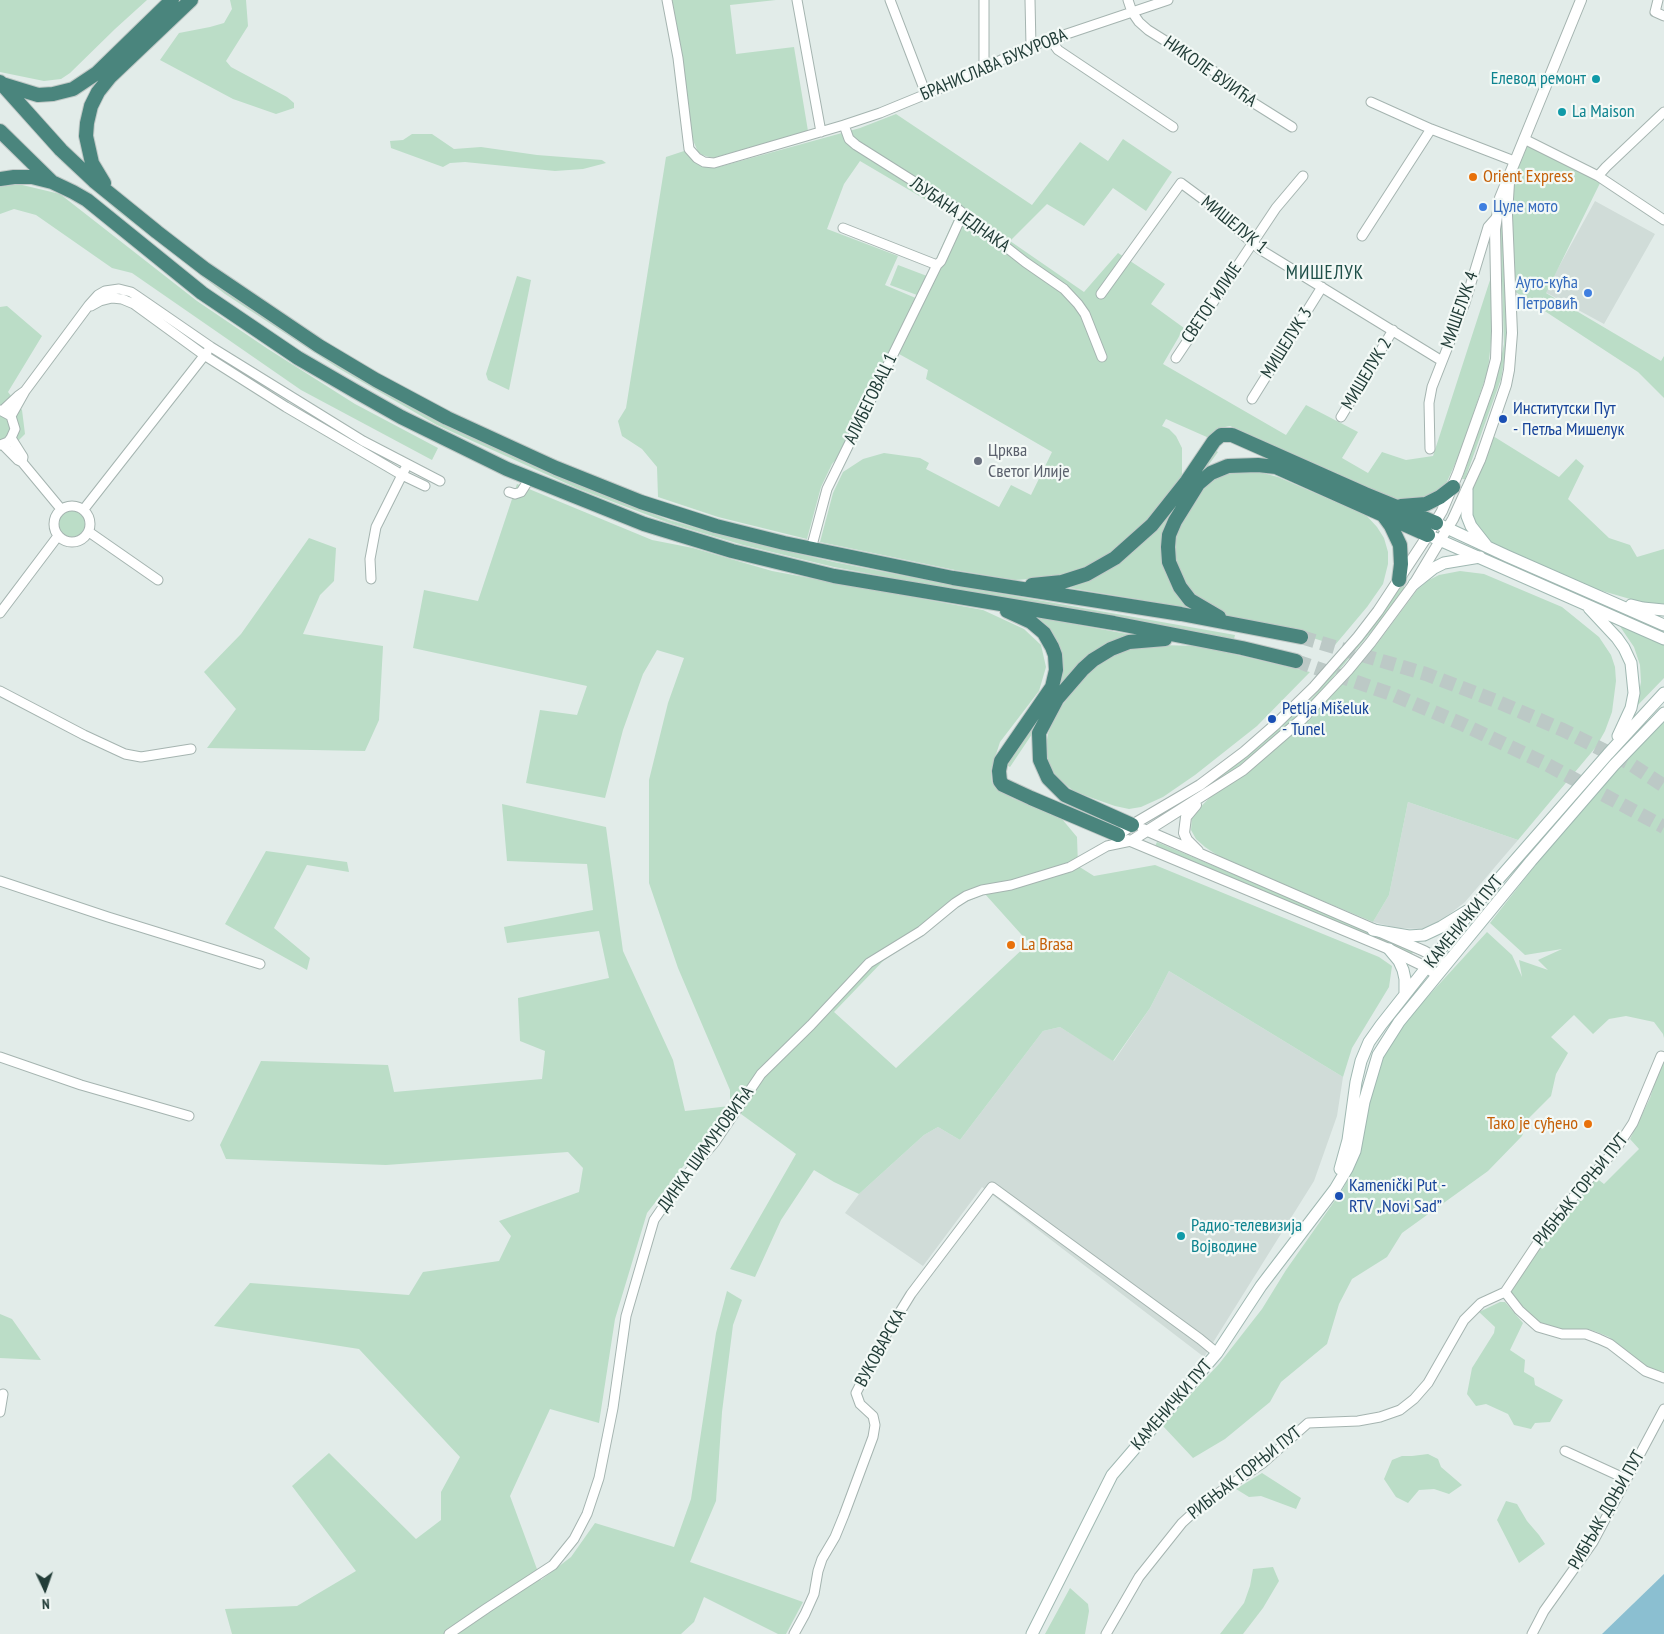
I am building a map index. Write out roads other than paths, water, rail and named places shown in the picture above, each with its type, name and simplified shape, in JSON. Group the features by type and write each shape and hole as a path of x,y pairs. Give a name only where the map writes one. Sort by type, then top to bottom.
{"highway":[{"path":"1,83 38,95 53,94 73,88 97,73 172,0"},
{"path":"115,198 92,163 86,136 91,106 98,92 110,77 191,0"},
{"path":"1,83 61,150 115,198 205,269 319,346 376,380 447,418 556,468 661,508 716,526 804,548 996,585 1246,626 1301,637"},
{"path":"0,131 52,182"},
{"path":"0,179 23,176 52,182 73,192 87,200 202,293 298,358 401,417 507,469 607,510 656,528 732,551 834,576 1114,623 1296,661"},
{"path":"996,585 1036,585 1062,582 1087,574 1115,558 1152,525 1187,481 1214,441 1221,436 1232,435 1388,510 1434,538"},
{"path":"1246,626 1216,616 1190,600 1180,587 1169,562 1169,535 1175,521 1198,484 1211,473 1228,466 1258,465 1276,467 1388,510 1442,525"},
{"path":"1388,510 1426,504 1440,497 1453,487"},
{"path":"1388,510 1391,526 1400,545 1401,564 1398,580"},
{"path":"971,600 1009,611 1031,622 1048,639 1056,662 1056,675 1052,687 1001,761 999,770 1000,781 1003,785 1031,798 1118,835"},
{"path":"1132,825 1064,795 1048,778 1040,760 1039,733 1057,699 1093,660 1111,649 1128,642 1156,639 1198,640"}],"main road":[{"path":"1467,490 1467,516 1471,526 1489,548"},
{"path":"1442,525 1664,626"},
{"path":"1434,538 1664,639"},
{"path":"1414,584 1434,568 1444,563 1480,557"},
{"path":"1586,591 1643,608 1664,610"},
{"path":"1584,603 1617,638 1631,663 1634,692 1631,708 1608,754"},
{"name":"КАМЕНИЧКИ ПУТ","path":"1334,1189 1348,1140 1356,1082 1369,1042 1475,906 1664,693"},
{"name":"КАМЕНИЧКИ ПУТ","path":"1032,1634 1112,1475 1217,1353 1260,1286 1334,1189 1346,1169 1355,1151 1364,1102 1378,1055 1398,1022 1495,904 1601,780 1664,713"},
{"path":"1374,930 1396,935 1424,935 1475,906"},
{"path":"1389,949 1404,970 1405,994"}],"street":[{"name":"БРАНИСЛАВА БУКУРОВА","path":"667,0 682,84 689,148 697,158 704,162 714,163 844,125 926,94 1031,46 1168,0"},
{"path":"797,0 821,132"},
{"path":"890,0 926,94"},
{"path":"984,0 984,69"},
{"path":"1030,0 1031,46"},
{"path":"1128,0 1132,12"},
{"path":"1131,841 1250,765 1321,700 1371,642 1414,584 1434,538 1467,490 1480,460 1503,395 1509,370 1512,333 1507,215 1510,175 1514,161 1581,0"},
{"path":"1658,0 1655,12 1664,16"},
{"name":"НИКОЛЕ ВУЈИЋА","path":"1132,12 1148,30 1231,82 1241,95 1292,127"},
{"path":"1050,39 1058,50 1173,127"},
{"path":"1371,102 1431,129 1514,161"},
{"path":"1598,176 1664,112"},
{"name":"ЉУБАНА ЈЕДНАКА","path":"844,125 849,139 856,145 963,213 1025,262 1064,289 1085,314 1102,356"},
{"path":"1362,236 1431,129"},
{"path":"1524,139 1598,176 1664,220"},
{"name":"МИШЕЛУК 4","path":"1430,449 1429,403 1432,387 1467,296 1488,227 1496,218 1500,198 1510,175"},
{"name":"СВЕТОГ ИЛИЈЕ","path":"1176,358 1276,208 1303,176"},
{"name":"МИШЕЛУК 1","path":"1101,294 1181,183 1227,217 1252,243 1442,361"},
{"name":"АЛИБЕГОВАЦ 1","path":"804,548 827,489 963,213"},
{"path":"1442,525 1453,487 1489,386 1496,359 1496,218"},
{"path":"843,228 937,265"},
{"name":"МИШЕЛУК 3","path":"1252,399 1322,287"},
{"path":"11,416 25,391 98,295 105,291 119,289 131,292 211,347 363,441 440,481"},
{"path":"87,308 100,301 112,298 122,299 134,304 204,355 286,407 425,486"},
{"name":"МИШЕЛУК 2","path":"1341,418 1393,330"},
{"path":"84,509 211,347"},
{"path":"25,391 1,410 11,416 15,429 11,438 2,445 22,462 61,509"},
{"path":"11,438 22,457 22,462"},
{"path":"371,579 370,558 376,527 407,465"},
{"path":"509,492 515,494 521,492 530,478"},
{"path":"73,505 84,509 90,520 89,532 80,540 74,542 63,540 58,536 54,525 57,513 61,509 73,505"},
{"path":"89,532 158,580"},
{"path":"0,614 58,536"},
{"path":"1434,538 1398,580 1358,637 1314,687 1276,724 1244,752 1200,785 1118,835 1389,949 1426,967 1437,975"},
{"path":"0,691 125,754 141,757 191,749"},
{"path":"1205,857 1188,840 1184,833 1184,824 1190,810 1206,794"},
{"path":"1132,825 1435,956 1446,964"},
{"name":"ДИНКА ШИМУНОВИЋА","path":"1108,846 1118,835"},
{"name":"ДИНКА ШИМУНОВИЋА","path":"449,1634 553,1565 574,1539 587,1514 599,1478 613,1408 626,1316 654,1220 678,1185 715,1142 761,1074 869,964 921,931 966,896 982,890 1011,885 1070,866 1108,846 1131,841"},
{"path":"0,880 108,917 260,964"},
{"path":"0,1056 81,1084 189,1116"},
{"name":"РИБЊАК ГОРЊИ ПУТ","path":"1106,1634 1139,1577 1182,1523 1205,1502 1263,1463 1308,1423 1358,1421 1380,1417 1400,1410 1414,1398 1428,1383 1464,1320 1481,1303 1505,1292 1551,1223 1616,1149 1633,1123 1662,1057"},
{"name":"ВУКОВАРСКА","path":"794,1634 812,1599 822,1560 835,1537 844,1515 872,1437 875,1425 873,1416 860,1404 856,1393 887,1333 911,1294 992,1187 1217,1353"},
{"path":"1505,1292 1523,1315 1538,1327 1562,1334 1586,1334 1599,1338 1610,1344 1645,1371 1664,1378"},
{"path":"0,1412 3,1394"},
{"name":"РИБЊАК ДОЊИ ПУТ","path":"1532,1634 1544,1611 1593,1542 1664,1409"},
{"path":"1565,1451 1626,1479"}],"water":[{"path":"1664,1574 1664,1634 1602,1634"}],"tunnel":[{"path":"1301,637 1426,674 1496,701 1563,730 1629,763 1664,786"},
{"path":"1296,661 1394,695 1462,724 1544,763 1664,827"}],"place":[{"name":"Елевод ремонт","path":"1596,79"},
{"name":"La Maison","path":"1562,112"},
{"name":"Orient Express","path":"1473,177"},
{"name":"Цуле мото","path":"1483,207"},
{"name":"Ауто-кућа Петровић","path":"1588,293"},
{"name":"Институтски Пут - Петља Мишелук","path":"1503,419"},
{"name":"Црква Светог Илије","path":"978,461"},
{"name":"Petlja Mišeluk - Tunel","path":"1272,719"},
{"name":"La Brasa","path":"1011,945"},
{"name":"Тако је суђено","path":"1588,1124"},
{"name":"Kamenički Put - RTV „Novi Sad”","path":"1339,1196"},
{"name":"Радио-телевизија Војводине","path":"1181,1236"}],"district":[{"name":"МИШЕЛУК","path":"1325,274"}]}
